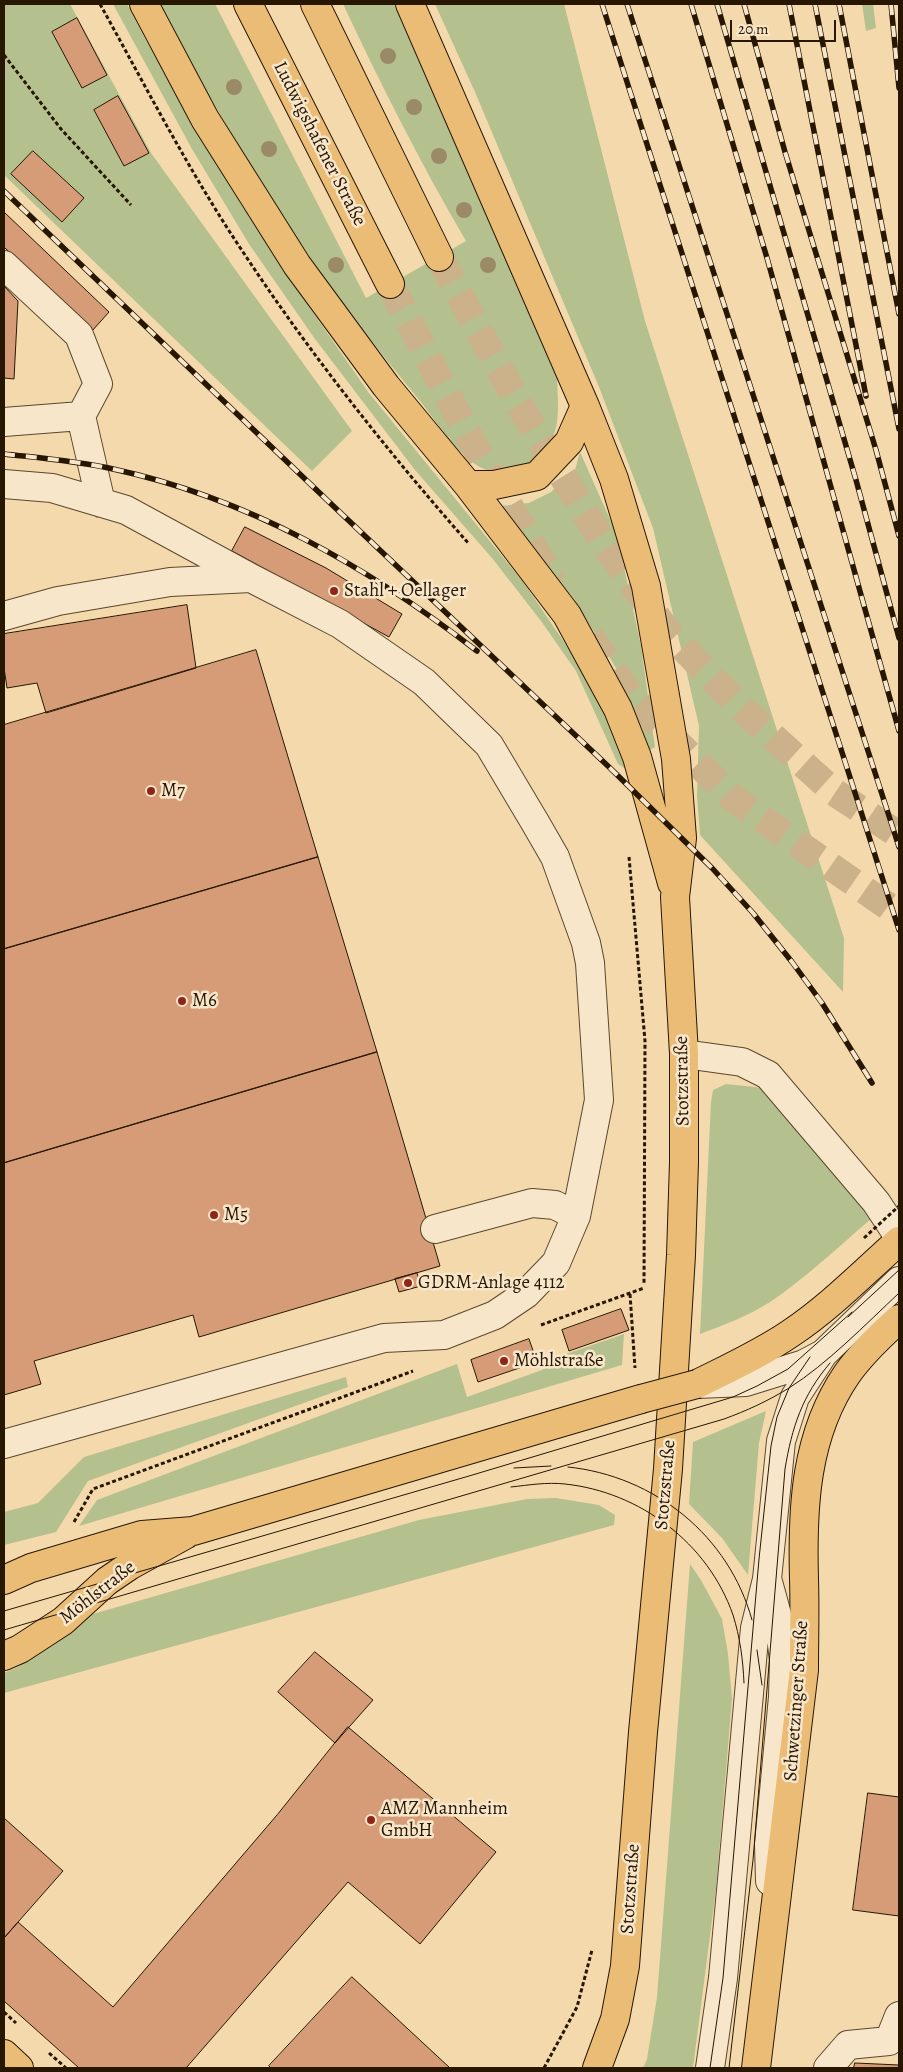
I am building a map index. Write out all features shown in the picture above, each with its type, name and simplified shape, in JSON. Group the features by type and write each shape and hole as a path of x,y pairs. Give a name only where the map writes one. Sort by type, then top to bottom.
{"main road":[{"path":"144,4 205,120 297,265 386,386 468,485 567,615 618,708 637,757 676,897"},
{"name":"Ludwigshafener Straße","path":"248,4 390,284"},
{"path":"316,4 439,257"},
{"path":"410,4 585,406 614,479 646,586 676,759 682,838 676,897"},
{"path":"468,485 494,485 537,476 569,442 585,406"},
{"name":"Stotzstraße","path":"597,2068 615,2019 625,1966 643,1732 668,1469 682,1246 684,1054 676,897"},
{"name":"Möhlstraße","path":"4,1580 31,1568 142,1535 193,1530 641,1398 697,1384 792,1333 823,1309 899,1241"},
{"name":"Schwetzinger Straße","path":"756,2068 804,1670 805,1615 802,1539 804,1497 812,1452 829,1405 847,1375 866,1350 895,1323"},
{"name":"Möhlstraße","path":"4,1656 20,1649 63,1621 107,1581 129,1566 193,1530"},
{"path":"4,2054 19,2068"}],"lane":[{"path":"4,265 78,335 98,384 81,416 101,502"},
{"path":"4,422 81,416"},
{"path":"4,484 52,488 126,510 340,624 424,682 489,745 555,857 586,943 590,963 599,1100 576,1216 556,1263 526,1294 495,1315 444,1335 384,1338 4,1444"},
{"path":"4,616 58,601 170,582 251,578"},
{"path":"684,1054 742,1062 768,1075 876,1202 899,1237"},
{"path":"435,1229 532,1203 555,1205 576,1216"},
{"path":"710,2068 723,1978 755,1628 767,1579 781,1441 795,1397 823,1354 890,1289"},
{"path":"697,1384 746,1382 804,1364 823,1354"},
{"path":"767,1579 779,1622 784,1660 783,1697 769,1844 772,1937"},
{"path":"828,2068 848,2045 889,2041 899,2016"}],"path":[{"path":"4,55 62,129 131,205"},
{"path":"536,1327 644,1288 645,1041 627,847"},
{"path":"864,1238 899,1206"},
{"path":"630,1294 635,1368"},
{"path":"71,1527 93,1489 414,1371"}],"green space":[{"path":"4,4 70,4 151,153 352,431 312,471 4,175"},
{"path":"113,4 127,4 232,190 289,278 369,393 524,583 564,642 600,702 629,771 618,764 576,671 541,621 492,558 415,470 315,339 249,244 192,149"},
{"path":"158,4 215,4 366,298 466,241 402,124 343,4 394,4 557,377 558,415 556,426 548,446 540,455 518,467 494,471 484,469 475,464 449,439 356,321 278,210 242,152"},
{"path":"435,4 564,4 645,321 844,938 843,992 700,835 697,796 699,726 653,528 599,387 475,92"},
{"path":"862,4 873,4 876,28 866,31"},
{"path":"580,452 617,535 641,646 655,747 650,750 619,673 574,599 500,506 529,503 551,492 575,470"},
{"path":"726,1084 764,1088 783,1106 871,1219 809,1273 770,1302 745,1316 700,1334 711,1102 713,1090"},
{"path":"624,1334 622,1365 79,1526 97,1500 457,1364 467,1397 542,1370 566,1354"},
{"path":"346,1377 348,1387 88,1481 56,1532 4,1545 4,1512 38,1503 84,1457"},
{"path":"766,1411 759,1443 748,1575 722,1538 689,1504 693,1442"},
{"path":"556,1498 599,1505 615,1515 614,1525 4,1693 4,1673 18,1667 86,1616 419,1520 527,1499"},
{"path":"690,1564 722,1619 728,1654 732,1699 716,1889 693,2068 643,2068 647,2059 657,1997"}],"building":[{"path":"77,18 107,75 82,88 52,32"},
{"path":"118,96 149,153 124,166 94,110"},
{"path":"33,151 84,198 62,222 11,174"},
{"path":"4,212 109,312 92,331 4,247"},
{"path":"4,286 18,301 14,379 4,378"},
{"name":"Stahl + Oellager","path":"245,527 326,568 402,614 389,637 232,551"},
{"path":"187,605 196,668 46,713 37,683 7,688 4,668 4,634"},
{"name":"M7","path":"256,650 318,857 4,949 4,725"},
{"name":"M6","path":"318,857 377,1052 4,1163 4,949"},
{"name":"M5","path":"377,1052 440,1266 199,1337 193,1315 34,1361 41,1384 4,1395 4,1163"},
{"name":"GDRM-Anlage 4112","path":"417,1273 421,1286 399,1292 395,1279"},
{"name":"Möhlstraße","path":"621,1309 629,1330 569,1351 562,1330"},
{"name":"Möhlstraße","path":"529,1339 537,1362 478,1382 471,1360"},
{"path":"315,1652 373,1700 335,1743 278,1692"},
{"path":"348,1727 496,1852 420,1944 348,1882 186,2068 79,2068 4,2001 4,1938 18,1922 113,2007 277,1815"},
{"path":"868,1793 899,1797 899,1916 853,1910"},
{"path":"4,1818 63,1871 4,1938"},
{"path":"352,1977 450,2068 271,2068 269,2066"},
{"path":"855,2063 899,2065 899,2068 854,2068"}],"tunnel":[{"path":"439,257 517,401 604,544 667,631 739,706 834,792 899,835"},
{"path":"390,284 467,433 554,583"},
{"path":"590,636 632,698 734,799 899,914"}],"tram line":[{"path":"848,1317 899,1270"},
{"path":"4,1630 732,1416 789,1388 818,1367 899,1293"},
{"path":"4,1611 733,1397 788,1369 852,1312"},
{"path":"710,2068 723,1978 759,1559 771,1446 777,1417 789,1388 810,1357"},
{"path":"729,2068 753,1860 785,1469 791,1439 805,1400 820,1375 830,1363"},
{"path":"514,1468 551,1466"},
{"path":"568,1467 600,1473 630,1483 658,1497 684,1515 707,1537 726,1562 741,1590 752,1620"},
{"path":"511,1487 558,1483 593,1489 645,1510 668,1526 689,1544 707,1565 722,1589 738,1632 744,1683"},
{"path":"757,1650 762,1685"}],"railway":[{"path":"602,4 899,930"},
{"path":"627,4 899,847"},
{"path":"691,4 767,258 899,731"},
{"path":"717,4 856,480 899,638"},
{"path":"744,4 785,152 876,450 899,536"},
{"path":"789,4 866,396"},
{"path":"815,4 899,429"},
{"path":"839,4 899,314"},
{"path":"891,4 899,88"},
{"path":"4,191 609,767 712,868 753,913 792,962 822,1003 872,1083"},
{"path":"4,454 113,469 163,482 212,498 259,517 305,539 350,564 436,620 477,651"}],"place":[{"name":"Stahl + Oellager","path":"334,591"},
{"name":"M7","path":"151,791"},
{"name":"M6","path":"182,1001"},
{"name":"M5","path":"214,1215"},
{"name":"GDRM-Anlage 4112","path":"408,1283"},
{"name":"Möhlstraße","path":"504,1361"},
{"name":"AMZ Mannheim GmbH","path":"371,1820"}]}
